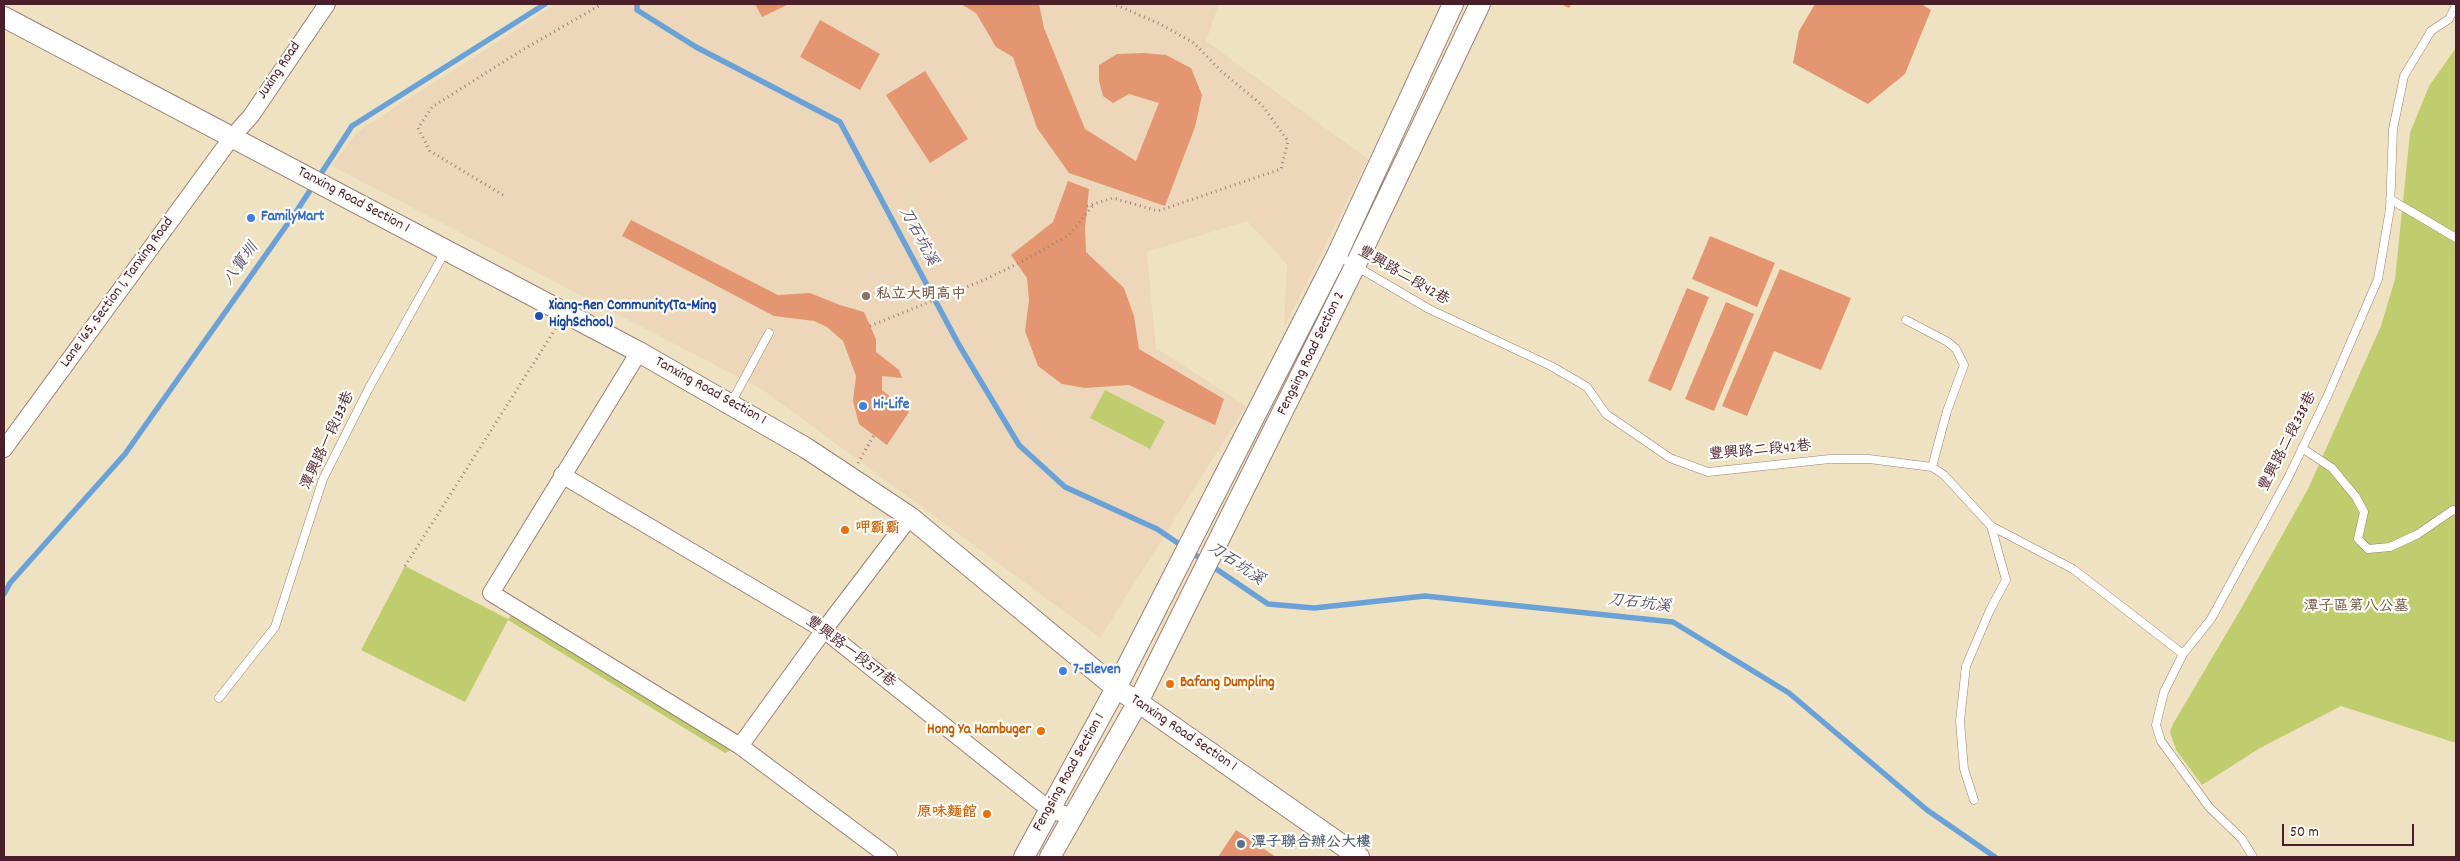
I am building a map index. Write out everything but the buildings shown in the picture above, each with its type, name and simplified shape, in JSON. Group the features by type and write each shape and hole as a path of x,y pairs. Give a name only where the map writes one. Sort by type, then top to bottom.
{"street":[{"name":"Juxing Road","path":"232,137 251,116 328,4"},
{"name":"Fengsing Road Section 2","path":"1116,688 1338,255 1453,4"},
{"name":"Fengsing Road Section 2","path":"1138,702 1355,266 1480,4"},
{"name":"Tanxing Road Section 1","path":"4,17 639,352 731,403 806,448 910,517 1116,688 1359,857"},
{"name":"Lane 165, Section 1, Tanxing Road","path":"4,449 232,137"},
{"path":"639,352 491,593 740,746 889,857"},
{"name":"豐興路一段577巷","path":"562,475 824,630 1050,810 1074,817"},
{"path":"740,746 824,630 910,517"},
{"name":"Fengsing Road Section 1","path":"1024,857 1116,688"},
{"name":"Fengsing Road Section 1","path":"1050,857 1138,702"}],"lane":[{"name":"豐興路二段338巷","path":"2253,857 2242,839 2209,807 2161,741 2156,724 2164,692 2183,654 2211,619 2302,448 2327,397 2378,279 2390,199 2393,129 2404,76 2431,31 2449,19 2456,5"},
{"path":"2390,199 2456,238"},
{"name":"潭興路一段133巷","path":"219,698 275,627 324,479 369,388 446,250"},
{"name":"豐興路二段42巷","path":"1338,255 1429,309 1551,366 1587,387 1606,414 1670,458 1708,472 1830,459 1869,459 1932,467"},
{"path":"1906,320 1948,342 1956,349 1964,365 1947,411 1932,467 1944,475 1991,526 2073,569 2183,654"},
{"path":"731,403 769,333"},
{"path":"2302,448 2332,468 2356,497 2364,512 2358,539 2368,550 2390,547 2418,534 2453,510 2456,510"},
{"path":"1974,800 1964,769 1960,721 1966,666 1990,610 2006,580 1991,526"}],"path":[{"path":"503,195 430,151 418,128 432,107 524,49 602,4"},
{"path":"1087,206 1113,198 1158,211 1281,169 1288,141 1262,105 1221,71 1194,44 1158,22 1114,4"},
{"path":"870,326 984,280 1026,260 1068,235 1094,204"},
{"path":"405,566 564,313"},
{"path":"850,477 874,435"}],"shaded area":[{"name":"私立大明高中","path":"556,4 1219,4 1206,41 1368,159 1284,328 1287,264 1247,221 1147,252 1156,348 1246,406 1100,638 763,390 332,166 357,132"}],"green space":[{"name":"潭子區第八公墓","path":"2456,48 2456,743 2341,706 2260,748 2202,785 2176,750 2170,732 2308,489 2381,326 2395,279 2410,133 2429,86"},
{"path":"1105,390 1165,421 1150,449 1090,418"},
{"path":"405,566 508,619 517,609 740,746 725,753 508,620 465,702 361,650"}],"waterway":[{"name":"八寶圳","path":"4,594 10,583 125,454 296,212 352,126 545,4"},
{"name":"刀石坑溪","path":"637,4 637,10 696,47 840,122 959,345 1019,445 1065,487 1157,529 1268,604 1314,608 1425,596 1673,622 1789,693 1927,810 1995,857"}],"place":[{"name":"FamilyMart","path":"251,218"},
{"name":"私立大明高中","path":"866,296"},
{"name":"Xiang-Ren Community(Ta-Ming HighSchool)","path":"539,316"},
{"name":"Hi-Life","path":"863,406"},
{"name":"呷霸霸","path":"845,530"},
{"name":"7-Eleven","path":"1063,671"},
{"name":"Bafang Dumpling","path":"1170,684"},
{"name":"Hong Ya Hambuger","path":"1041,731"},
{"name":"原味麵館","path":"987,814"},
{"name":"潭子聯合辦公大樓","path":"1241,844"}]}
